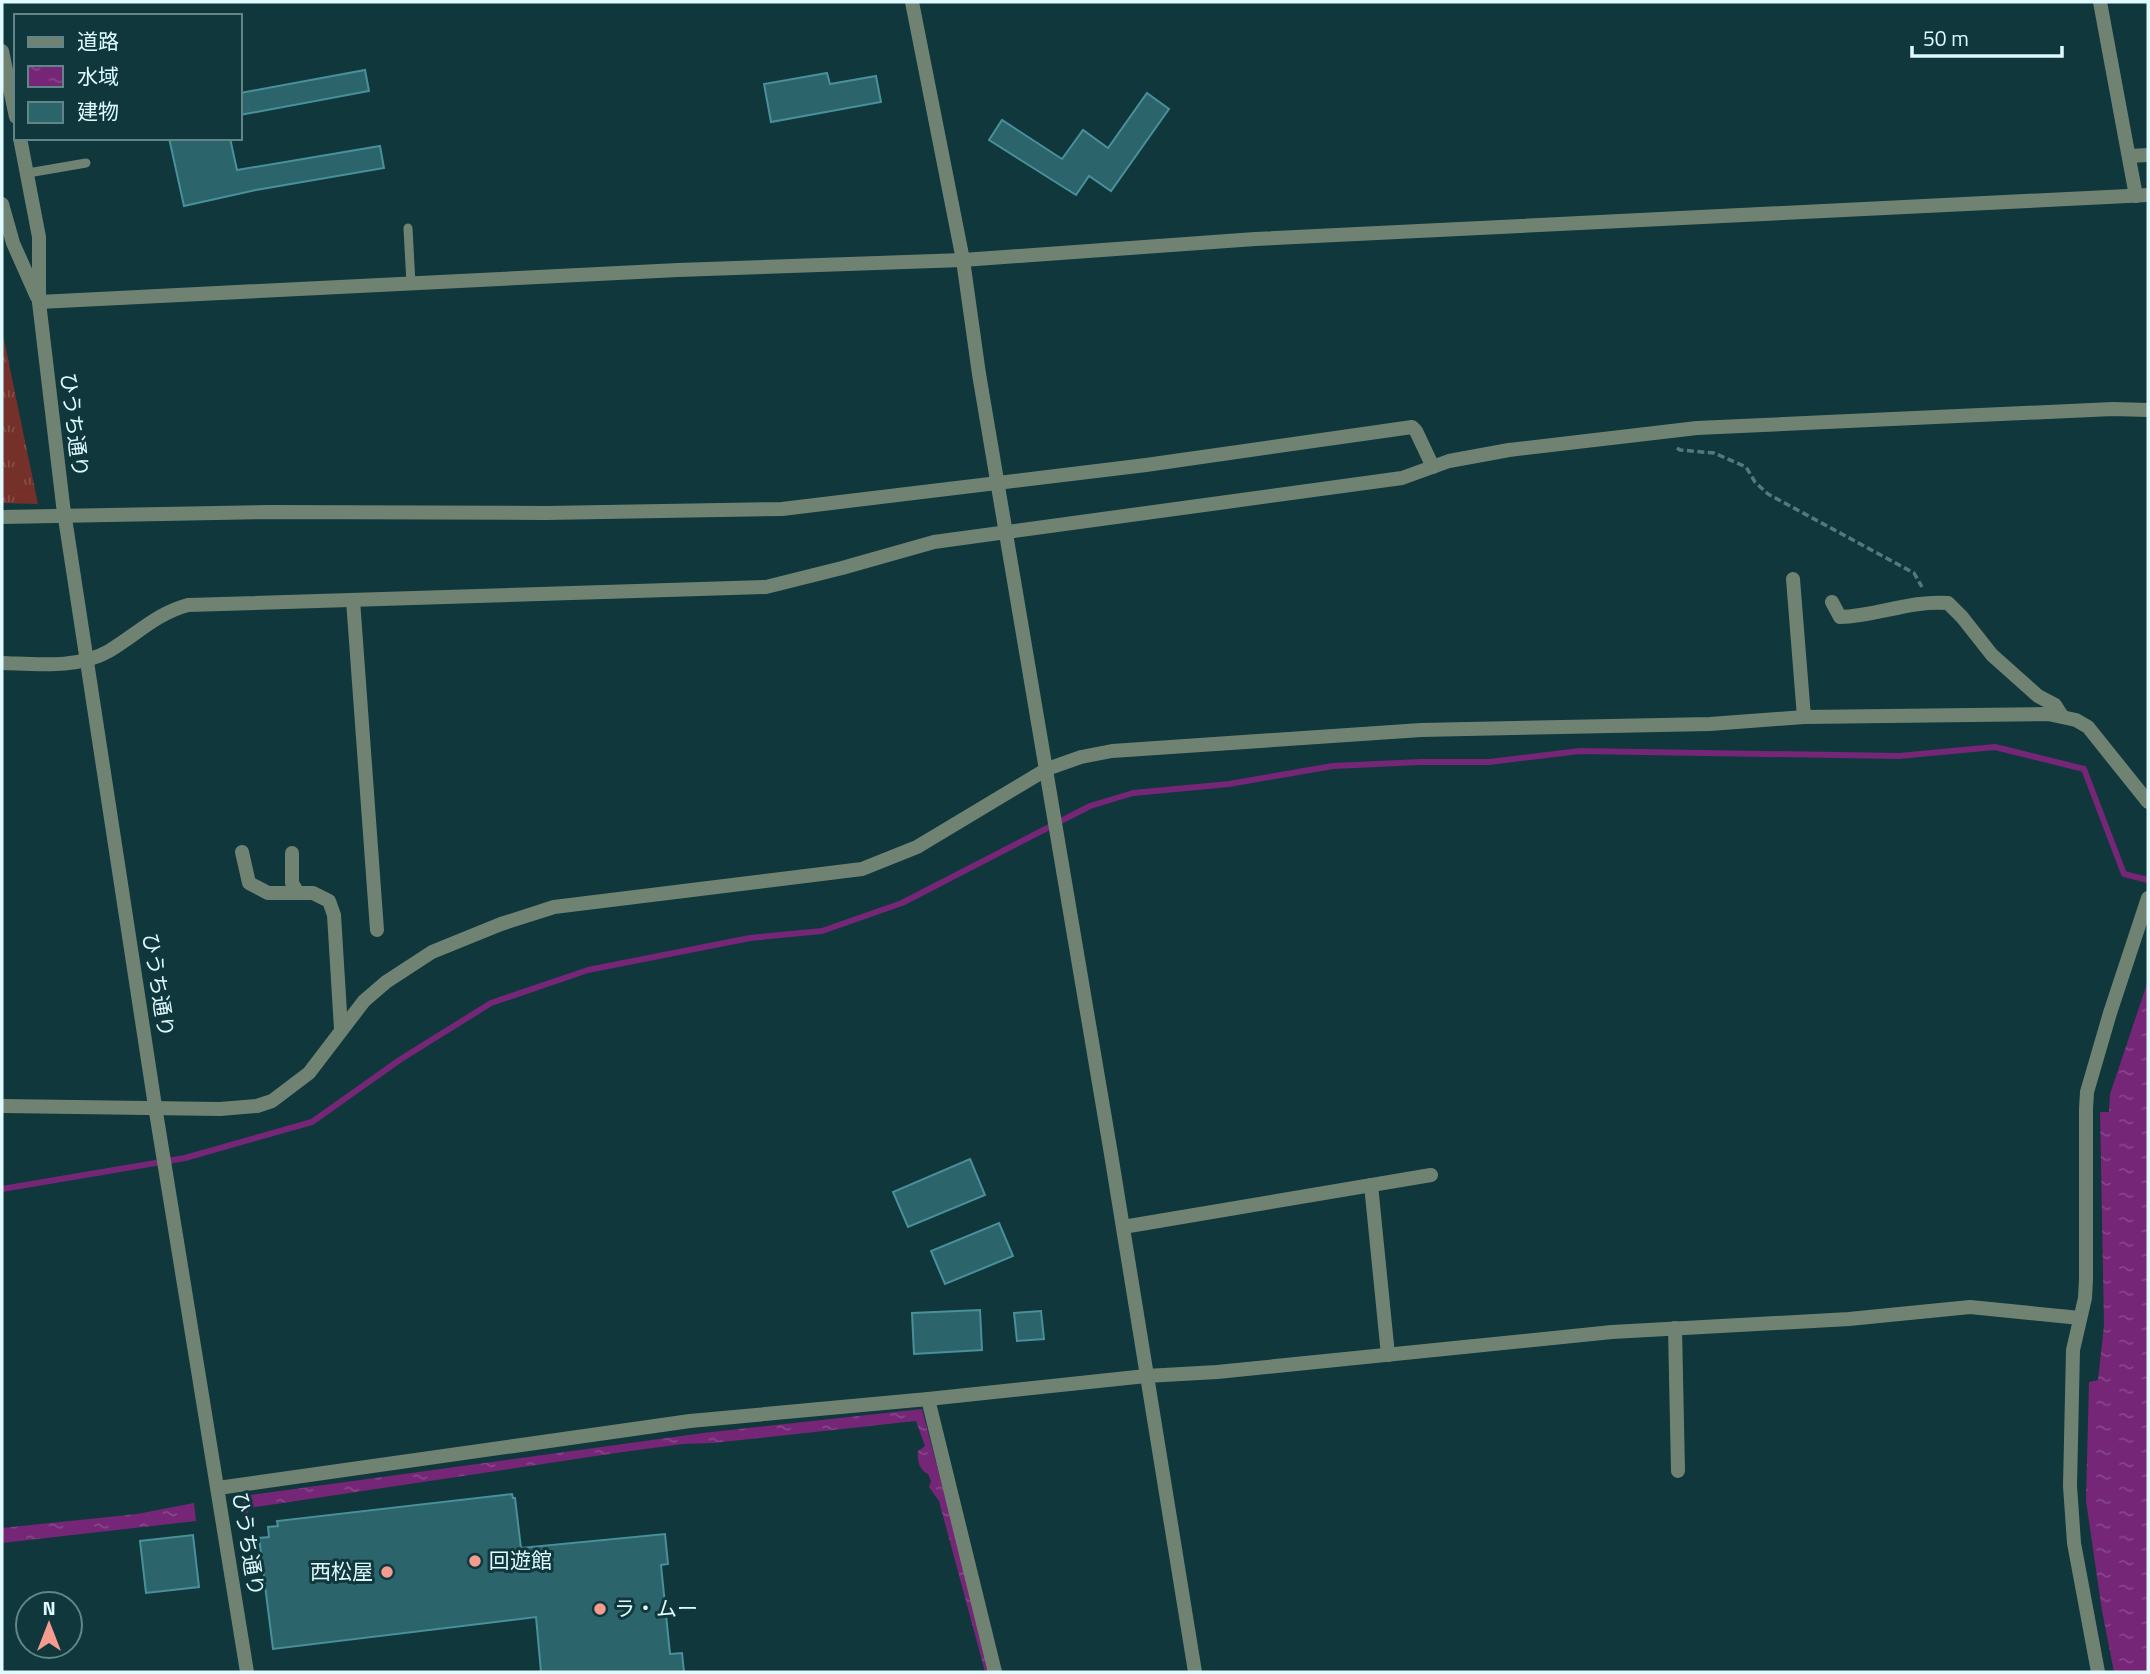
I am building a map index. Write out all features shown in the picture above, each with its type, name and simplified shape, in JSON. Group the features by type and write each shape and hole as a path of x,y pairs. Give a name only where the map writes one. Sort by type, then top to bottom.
{"street":[{"path":"912,2 963,260 979,374 1047,769 1195,1672"},
{"path":"39,302 963,260 1255,239 2142,196 2129,156 2100,2"},
{"path":"2,51 14,108"},
{"name":"ひうち通り","path":"20,140 39,237 39,302 65,517 155,1106 247,1672"},
{"path":"2129,156 2148,155"},
{"name":"ひうち通り","path":"2,204 13,243 39,302"},
{"path":"2,663 87,661 107,653 171,610 188,605 766,587 934,542 1402,478 1449,461 1509,450 1660,432 1784,422 2113,409 2148,410"},
{"path":"2,517 269,512 546,513 769,510 1146,465 1412,427 1433,467"},
{"path":"1793,579 1804,717"},
{"path":"353,600 377,930"},
{"path":"1832,603 1840,617 1863,617 1886,608 1931,602 1948,603 1992,655 2038,696 2055,705 2062,716"},
{"path":"2,1105 238,1109 257,1106 272,1101 309,1073 364,1001 407,966 432,953 501,924 554,907 862,869 880,864 917,847 1047,769 1081,757 1147,748 1421,730 1710,724 1804,717 2062,716 2088,727 2148,802"},
{"path":"242,852 249,883 268,893 313,893 329,901 334,915 341,1029"},
{"path":"292,853 292,883 298,893"},
{"path":"2098,1672 2074,1543 2070,1486 2073,1350 2086,1279 2087,1092 2148,898"},
{"path":"1123,1227 1431,1175"},
{"path":"1371,1185 1388,1354"},
{"path":"218,1488 690,1421 1612,1332 1849,1318 1970,1307 2080,1318"},
{"path":"1675,1328 1678,1471"},
{"path":"928,1399 995,1672"}],"lane":[{"path":"28,173 86,163"},
{"path":"408,228 411,284"}],"path":[{"path":"1660,432 1681,450 1714,453 1746,467 1755,482 1768,494 1913,573 1931,602"}],"green space":[{"path":"2,330 38,504 2,503"}],"water":[{"path":"2148,981 2148,1672 2114,1672 2086,1501 2089,1382 2098,1380 2104,1325 2100,1112 2109,1112 2110,1094"},
{"path":"922,1409 991,1672 985,1672 939,1501 929,1487 931,1481 928,1474 919,1464 918,1451 925,1446 916,1421 616,1453 249,1508 245,1515 243,1496 703,1433"},
{"path":"194,1503 196,1521 2,1543 2,1528 137,1514"}],"building":[{"path":"365,70 369,91 242,115 242,93"},
{"path":"827,73 830,84 876,76 881,102 771,122 764,84"},
{"path":"1147,93 1169,109 1111,191 1089,176 1076,195 989,140 1002,120 1062,159 1083,130 1108,148"},
{"path":"169,140 230,140 237,170 380,146 384,168 256,190 184,206"},
{"path":"970,1159 985,1195 908,1227 893,1192"},
{"path":"999,1223 1013,1256 945,1284 931,1251"},
{"path":"980,1310 982,1350 914,1354 912,1313"},
{"path":"1041,1311 1044,1339 1017,1341 1014,1313"},
{"path":"512,1494 515,1498 521,1548 665,1534 668,1564 661,1565 670,1654 682,1653 684,1672 541,1672 536,1617 273,1649 259,1538 269,1537 268,1527 278,1526 277,1521"},
{"path":"193,1535 199,1587 146,1593 140,1541"}],"waterway":[{"path":"2,1189 185,1158 312,1122 401,1059 491,1003 588,970 750,938 822,931 902,903 1090,806 1133,793 1229,784 1333,766 1489,762 1580,751 1899,756 1995,747 2084,769 2124,874 2148,880"}],"place":[{"name":"回遊館","path":"475,1561"},
{"name":"西松屋","path":"387,1572"},
{"name":"ラ・ムー","path":"600,1609"}]}
